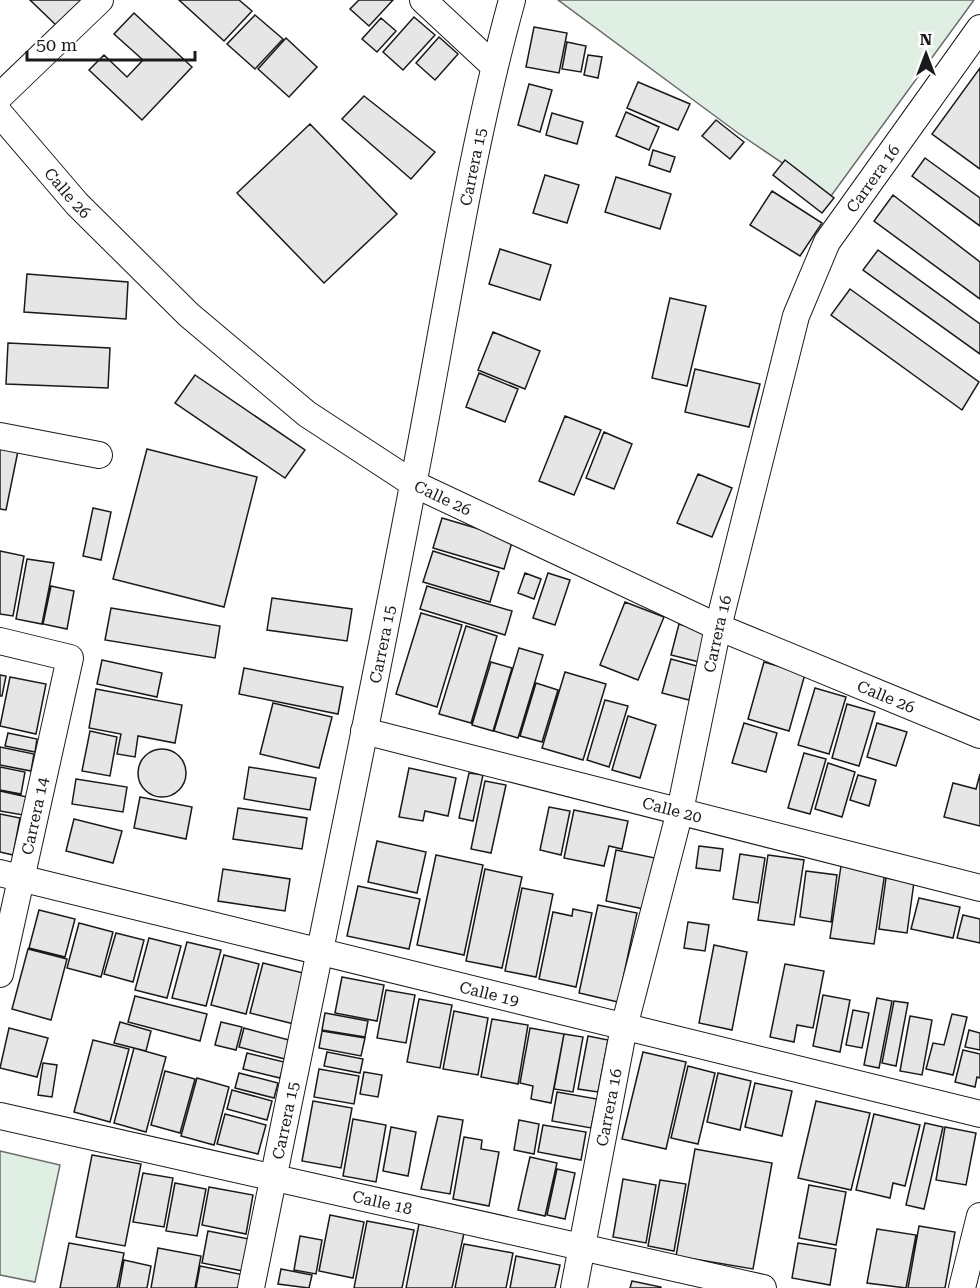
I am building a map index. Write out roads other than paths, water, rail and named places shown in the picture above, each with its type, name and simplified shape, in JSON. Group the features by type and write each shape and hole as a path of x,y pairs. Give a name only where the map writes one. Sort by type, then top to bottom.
{"street":[{"path":"0,96 100,0"},
{"path":"423,0 494,66"},
{"name":"Carrera 15","path":"251,1288 414,484 457,240 494,66 512,0"},
{"name":"Carrera 16","path":"574,1288 624,1027 680,811 718,627 796,316 827,242 980,29"},
{"name":"Calle 26","path":"0,114 77,204 189,315 307,414 414,484 718,627 980,735"},
{"path":"0,436 99,455"},
{"name":"Carrera 14","path":"0,641 70,658 10,875 0,974"},
{"name":"Calle 20","path":"364,730 980,888"},
{"name":"Calle 19","path":"10,875 980,1114"},
{"name":"Calle 18","path":"0,1116 763,1288"},
{"path":"962,1288 980,1216"}]}
